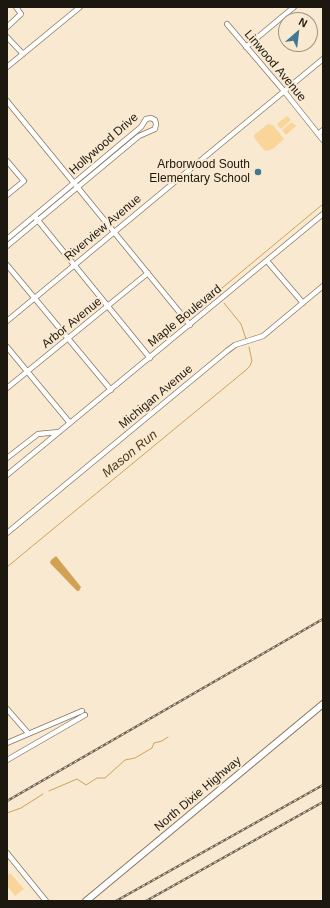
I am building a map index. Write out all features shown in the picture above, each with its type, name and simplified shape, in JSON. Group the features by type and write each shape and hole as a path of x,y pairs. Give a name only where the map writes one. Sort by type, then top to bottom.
{"main road":[{"name":"North Dixie Highway","path":"86,901 323,704"}],"street":[{"path":"7,27 21,14 16,7"},
{"path":"7,67 80,7"},
{"path":"246,47 294,7"},
{"name":"Linwood Avenue","path":"227,24 323,140"},
{"path":"7,37 23,54"},
{"name":"Riverview Avenue","path":"7,321 323,59"},
{"path":"7,101 115,231 190,325"},
{"name":"Hollywood Drive","path":"7,239 36,218 139,136 155,129 155,120 150,118 146,119 141,127 76,185"},
{"path":"318,134 323,130"},
{"path":"7,161 24,181 7,195"},
{"name":"Maple Boulevard","path":"7,475 267,262 323,214"},
{"path":"36,218 150,358"},
{"name":"Hollywood Drive","path":"7,246 36,218"},
{"path":"267,262 303,303"},
{"path":"7,265 111,390"},
{"name":"Arbor Avenue","path":"7,388 148,273"},
{"name":"Michigan Avenue","path":"7,533 227,351 235,345 263,336 323,286"},
{"path":"7,347 70,423"},
{"path":"7,458 38,434 60,432"},
{"path":"38,434 44,437 47,442"},
{"path":"7,709 28,733"},
{"path":"7,760 84,713"},
{"path":"7,743 28,733 78,716"},
{"path":"7,853 46,901"}],"shaded area":[{"path":"287,116 291,120 281,129 277,124"},
{"path":"292,122 296,126 286,135 282,130"},
{"path":"268,124 273,125 284,139 268,151 264,150 255,139 254,135"},
{"path":"56,556 81,587 79,591 77,591 50,563"},
{"path":"10,873 24,889 15,896 7,886 7,876"}],"waterway":[{"name":"Mason Run","path":"220,296 222,288 323,204"},
{"name":"Mason Run","path":"224,303 241,324 246,339"},
{"name":"Mason Run","path":"7,567 246,370 252,361 249,347"},
{"path":"49,791 77,779 86,785 97,778 105,778 125,760 135,758 152,748 154,743 162,741 168,737"},
{"path":"7,813 21,808 43,794"}],"railway":[{"path":"7,801 323,619"},
{"path":"116,901 323,785"},
{"path":"146,901 323,802"}],"place":[{"name":"Arborwood South Elementary School","path":"258,172"}]}
